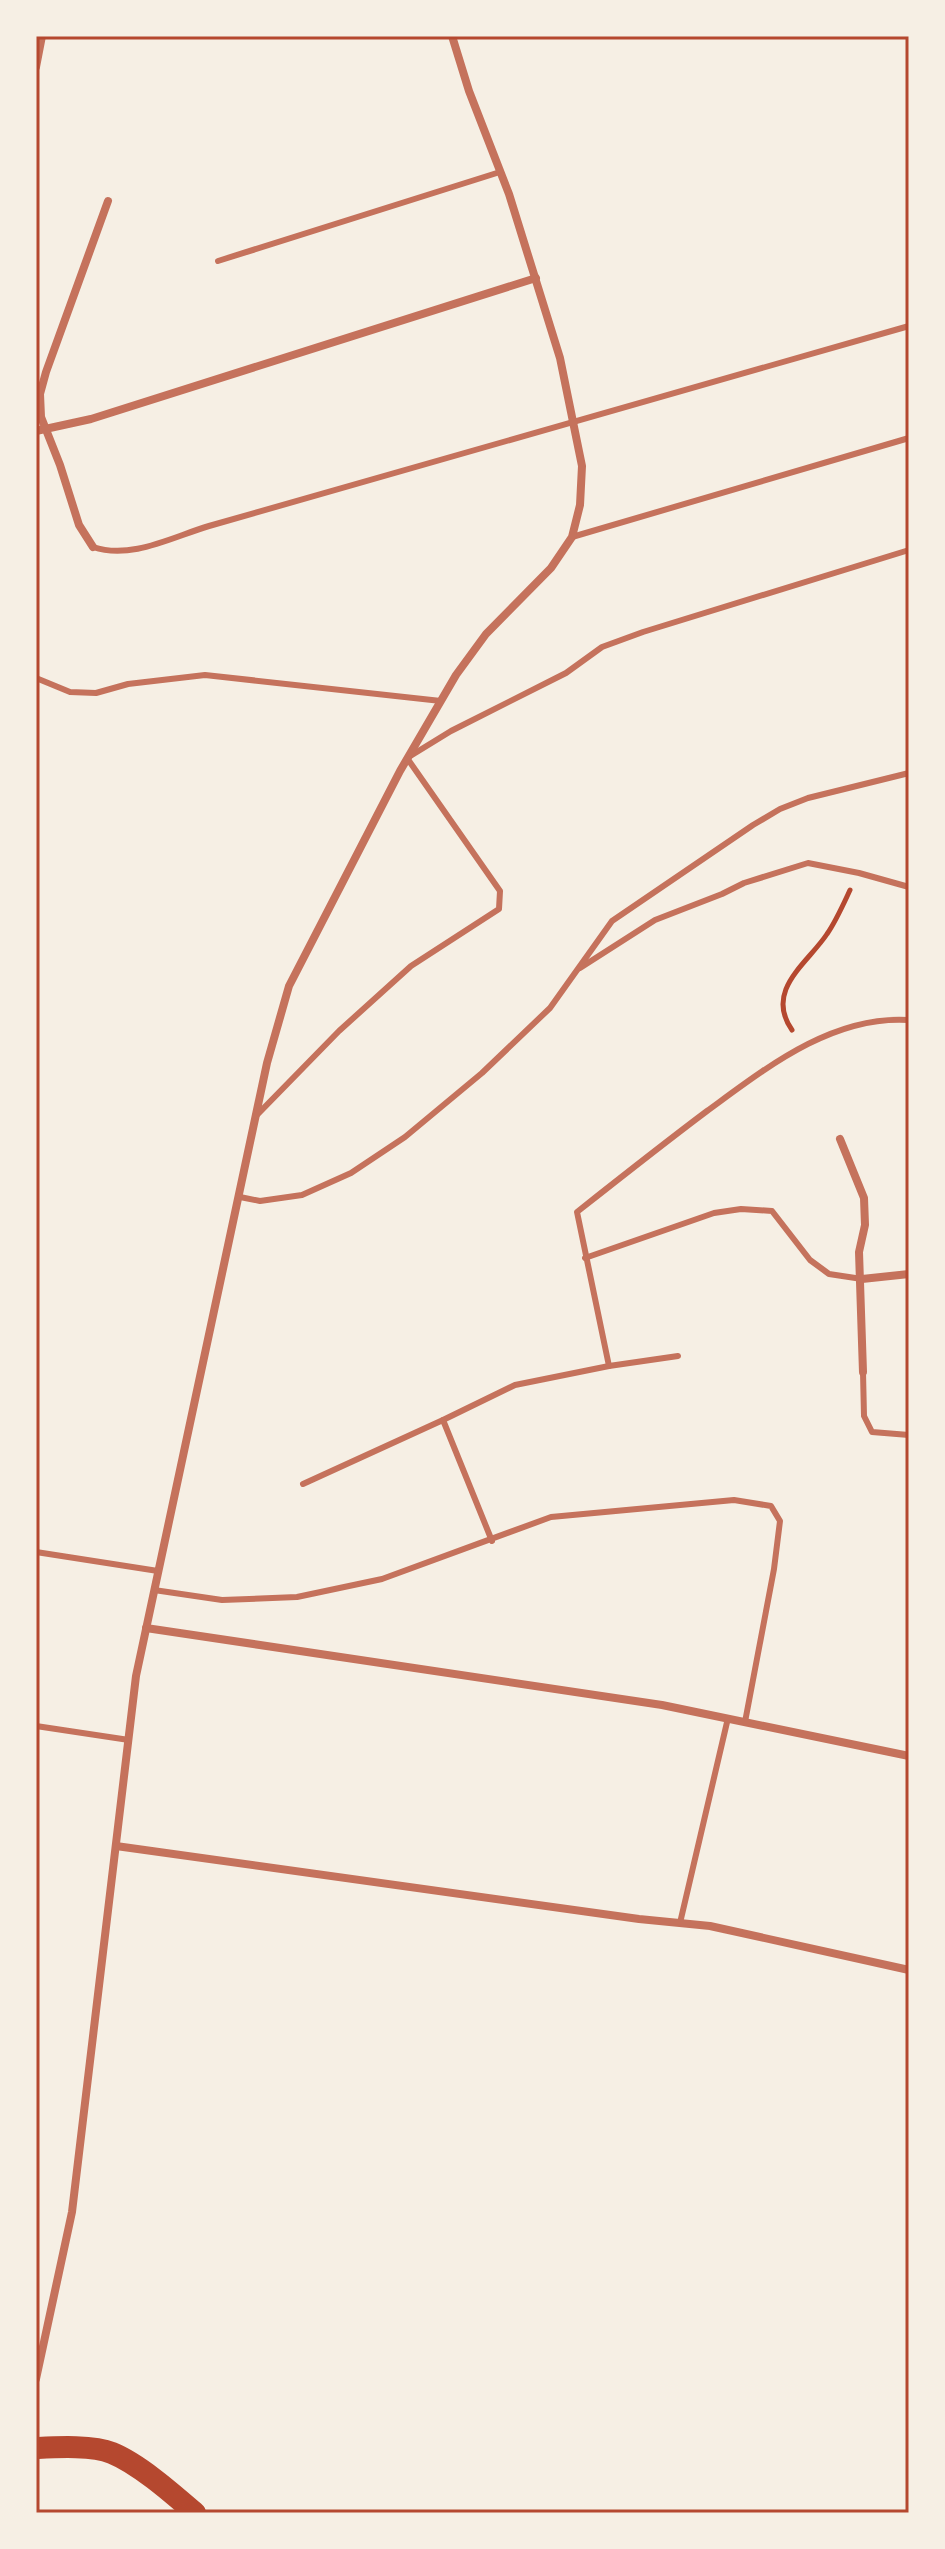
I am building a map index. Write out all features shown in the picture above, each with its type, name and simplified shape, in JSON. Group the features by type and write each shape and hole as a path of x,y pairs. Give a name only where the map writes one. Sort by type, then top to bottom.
{"highway":[{"path":"36,2448 67,2447 112,2452 159,2483 195,2513"}],"street":[{"path":"36,67 42,36"},
{"path":"36,2379 72,2212 136,1676 267,1063 289,986 407,758 441,701 486,634 551,568 572,537 580,505 582,466 560,358 536,278 452,36"},
{"path":"93,547 75,514 41,417 40,394 108,201"},
{"path":"36,431 91,419 536,278"},
{"path":"840,1139 864,1198 865,1225 859,1252 863,1372"},
{"path":"862,1279 909,1274"},
{"path":"146,1628 605,1696 909,1756"},
{"path":"116,1846 710,1926 909,1970"}],"lane":[{"path":"218,261 500,172"},
{"path":"93,547 109,552 147,546 909,326"},
{"path":"572,537 909,438"},
{"path":"256,1116 339,1031 411,966 499,909 500,891 407,758 451,731 566,673 602,647 909,550"},
{"path":"36,678 70,692 96,693 128,684 205,675 441,701"},
{"path":"240,1197 260,1201 302,1195 351,1173 405,1137 550,1008 612,921 753,825 780,809 808,798 909,773"},
{"path":"580,968 655,920 744,883 808,863 909,887"},
{"path":"609,1366 577,1212 674,1135 770,1065 829,1034 888,1019 909,1020"},
{"path":"585,1258 714,1213 741,1209 772,1211 810,1260 829,1274 862,1279"},
{"path":"303,1484 515,1385 678,1356"},
{"path":"863,1372 864,1416 872,1432 909,1435"},
{"path":"443,1420 492,1541"},
{"path":"154,1590 222,1600 297,1597 382,1579 551,1517 734,1500 771,1506 780,1521 745,1722"},
{"path":"36,1552 158,1571"},
{"path":"680,1923 728,1718"},
{"path":"36,1726 129,1740"}],"path":[{"path":"805,1046 786,1021 783,1004 790,977 827,935 859,873"}]}
